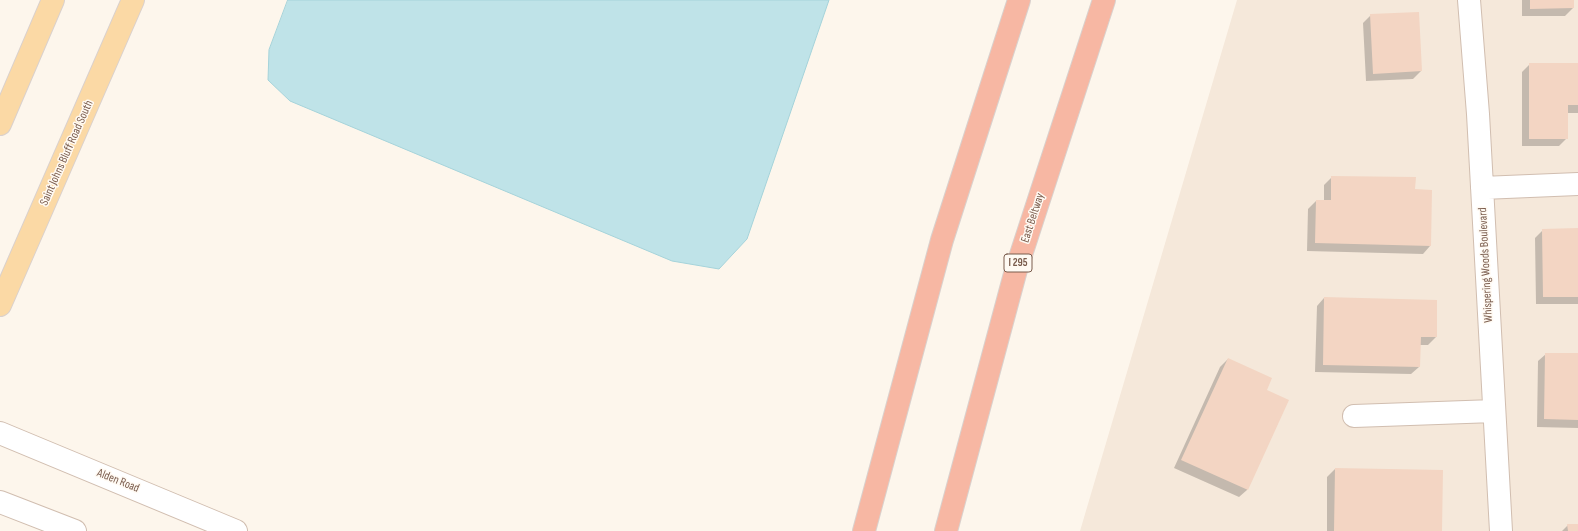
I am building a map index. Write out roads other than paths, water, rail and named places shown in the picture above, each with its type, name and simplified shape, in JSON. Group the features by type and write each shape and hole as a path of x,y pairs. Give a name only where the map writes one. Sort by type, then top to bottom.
{"highway":[{"path":"864,531 942,240 1018,0"},
{"name":"East Beltway","path":"946,531 1016,270 1104,0"}],"main road":[{"path":"0,124 53,0"},
{"name":"Saint Johns Bluff Road South","path":"0,305 133,0"}],"street":[{"name":"Whispering Woods Boulevard","path":"1469,0 1478,114 1501,531"},
{"path":"1482,188 1578,184"},
{"path":"1354,416 1494,411"},
{"name":"Alden Road","path":"0,433 236,531"},
{"path":"0,502 75,531"}],"water":[{"path":"288,0 829,0 747,239 719,269 672,261 290,101 268,80 269,50"}]}
